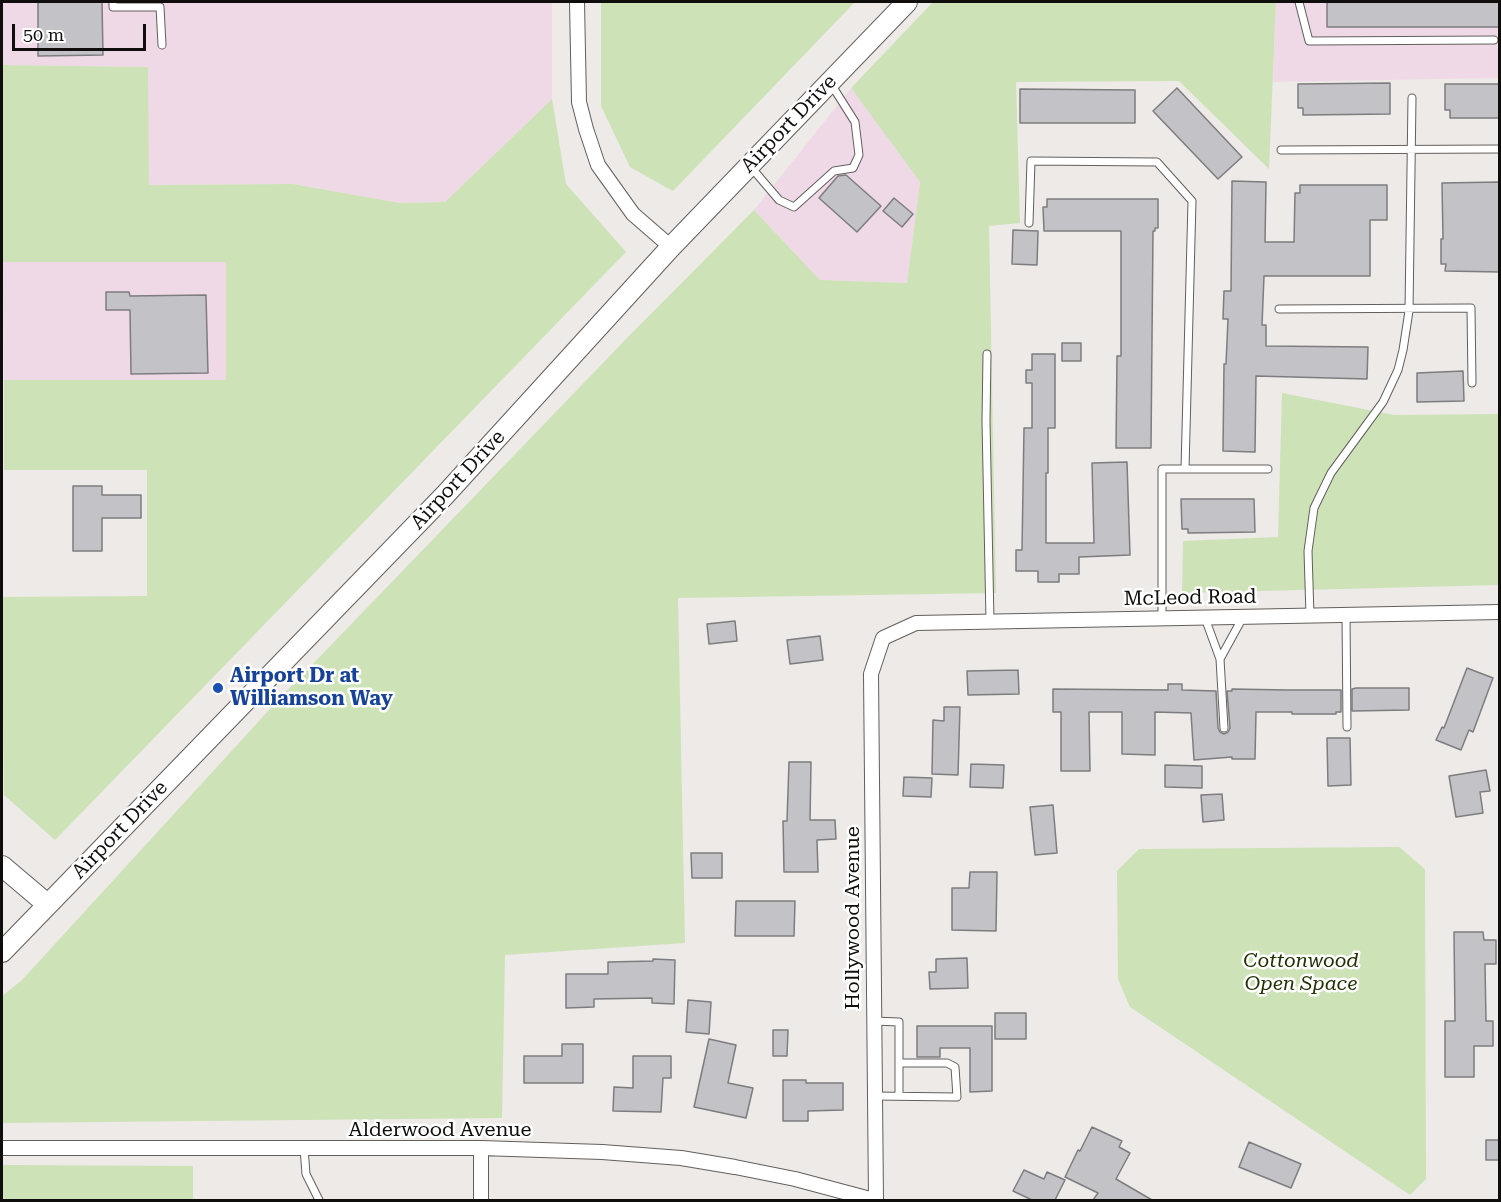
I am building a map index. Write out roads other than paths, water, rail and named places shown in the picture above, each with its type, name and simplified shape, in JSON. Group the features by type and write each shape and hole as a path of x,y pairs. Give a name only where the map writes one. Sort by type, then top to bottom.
{"main road":[{"name":"Airport Drive","path":"2,952 445,495 671,247 907,2"},
{"path":"2,866 47,904"}],"street":[{"path":"577,2 579,102 598,165 633,214 671,247"},
{"name":"McLeod Road","path":"884,638 915,623 1500,612"},
{"name":"Hollywood Avenue","path":"875,1200 871,674 884,638"},
{"name":"Alderwood Avenue","path":"2,1148 481,1148 602,1152 681,1158 735,1167 795,1179 875,1200"},
{"path":"481,1148 481,1200"}],"lane":[{"path":"112,2 113,7 160,4 162,45"},
{"path":"1299,2 1309,41 1494,40"},
{"path":"750,165 779,200 794,207 834,171 853,168 859,155 855,122 830,82"},
{"path":"1310,616 1308,551 1314,508 1331,473 1383,402 1398,370 1403,350 1409,309 1412,98"},
{"path":"1281,150 1500,149"},
{"path":"1029,223 1031,161 1157,162 1192,201 1185,469"},
{"path":"1279,309 1471,308 1472,383"},
{"path":"987,354 990,621"},
{"path":"1162,618 1162,469 1268,469"},
{"path":"1346,615 1347,727"},
{"path":"1220,659 1243,617"},
{"path":"1205,618 1220,659 1224,728"},
{"path":"873,1021 899,1022 899,1096"},
{"path":"874,1096 957,1097 955,1066 947,1063 899,1063"},
{"path":"303,1148 306,1174 319,1200"}],"place":[{"name":"Airport Dr at Williamson Way","path":"218,688"}],"park label":[{"name":"Cottonwood Open Space","path":"1301,972"}]}
